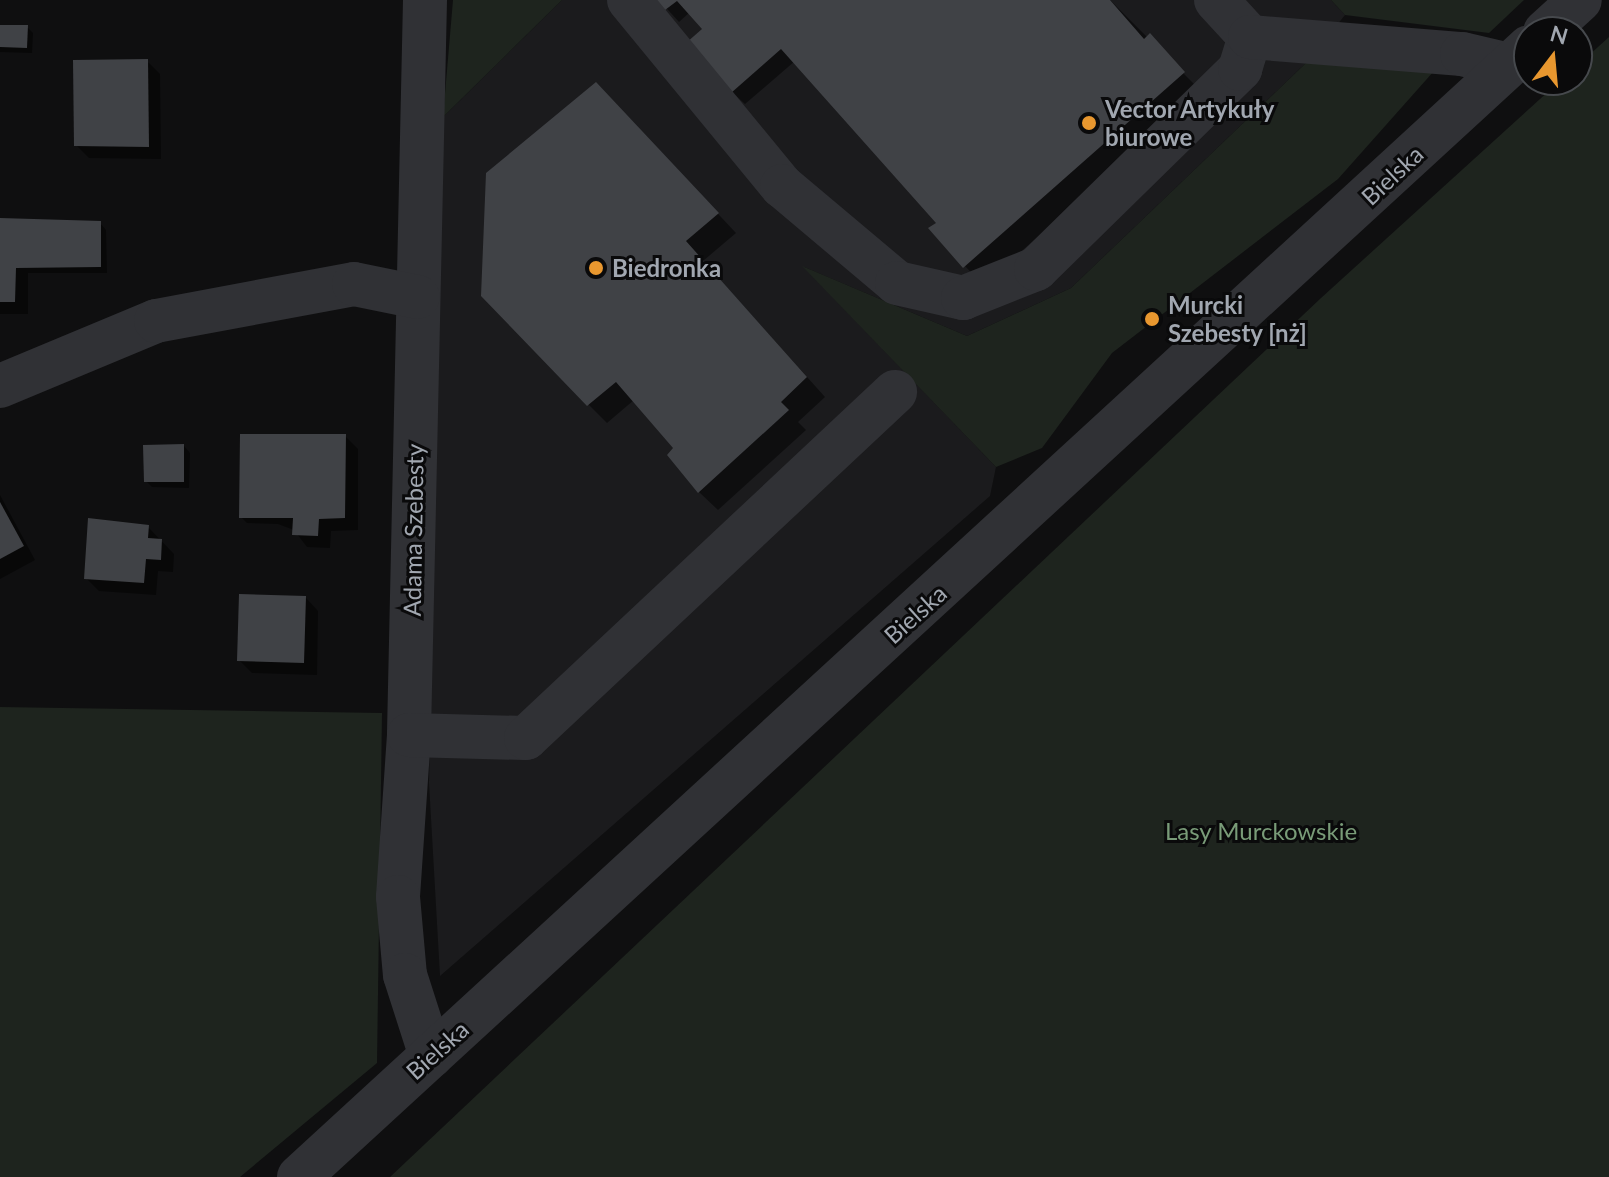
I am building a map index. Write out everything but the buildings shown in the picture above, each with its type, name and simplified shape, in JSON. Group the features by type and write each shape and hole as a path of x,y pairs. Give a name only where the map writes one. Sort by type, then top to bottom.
{"street":[{"name":"Adama Szebesty","path":"425,0 409,735 398,897 405,975 431,1056"},
{"path":"629,0 782,186 897,283 963,298 1036,269 1240,69 1250,37"},
{"path":"1216,0 1250,37 1513,56"},
{"path":"1562,16 1580,0"},
{"name":"Bielska","path":"299,1177 1513,62"},
{"path":"0,386 156,321 354,284 418,297"},
{"path":"409,735 526,738 895,392"}],"shaded area":[{"path":"562,0 1331,0 1345,15 1308,61 1071,288 967,336 804,267 996,467 990,496 440,976 429,783 443,117"}],"green space":[{"path":"453,0 562,0 443,117"},
{"path":"1331,0 1524,0 1489,33 1345,15"},
{"name":"Lasy Murckowskie","path":"1609,37 1609,1177 390,1177 1321,298 1543,96 1593,96 1593,52"},
{"path":"1308,61 1434,71 1338,179 1112,353 1042,448 996,467 802,266 967,336 1071,288"},
{"path":"0,707 382,713 377,1063 240,1177 0,1177"}],"place":[{"name":"Vector Artykuły biurowe","path":"1089,123"},
{"name":"Biedronka","path":"596,268"},
{"name":"Murcki Szebesty [nż]","path":"1152,319"}]}
